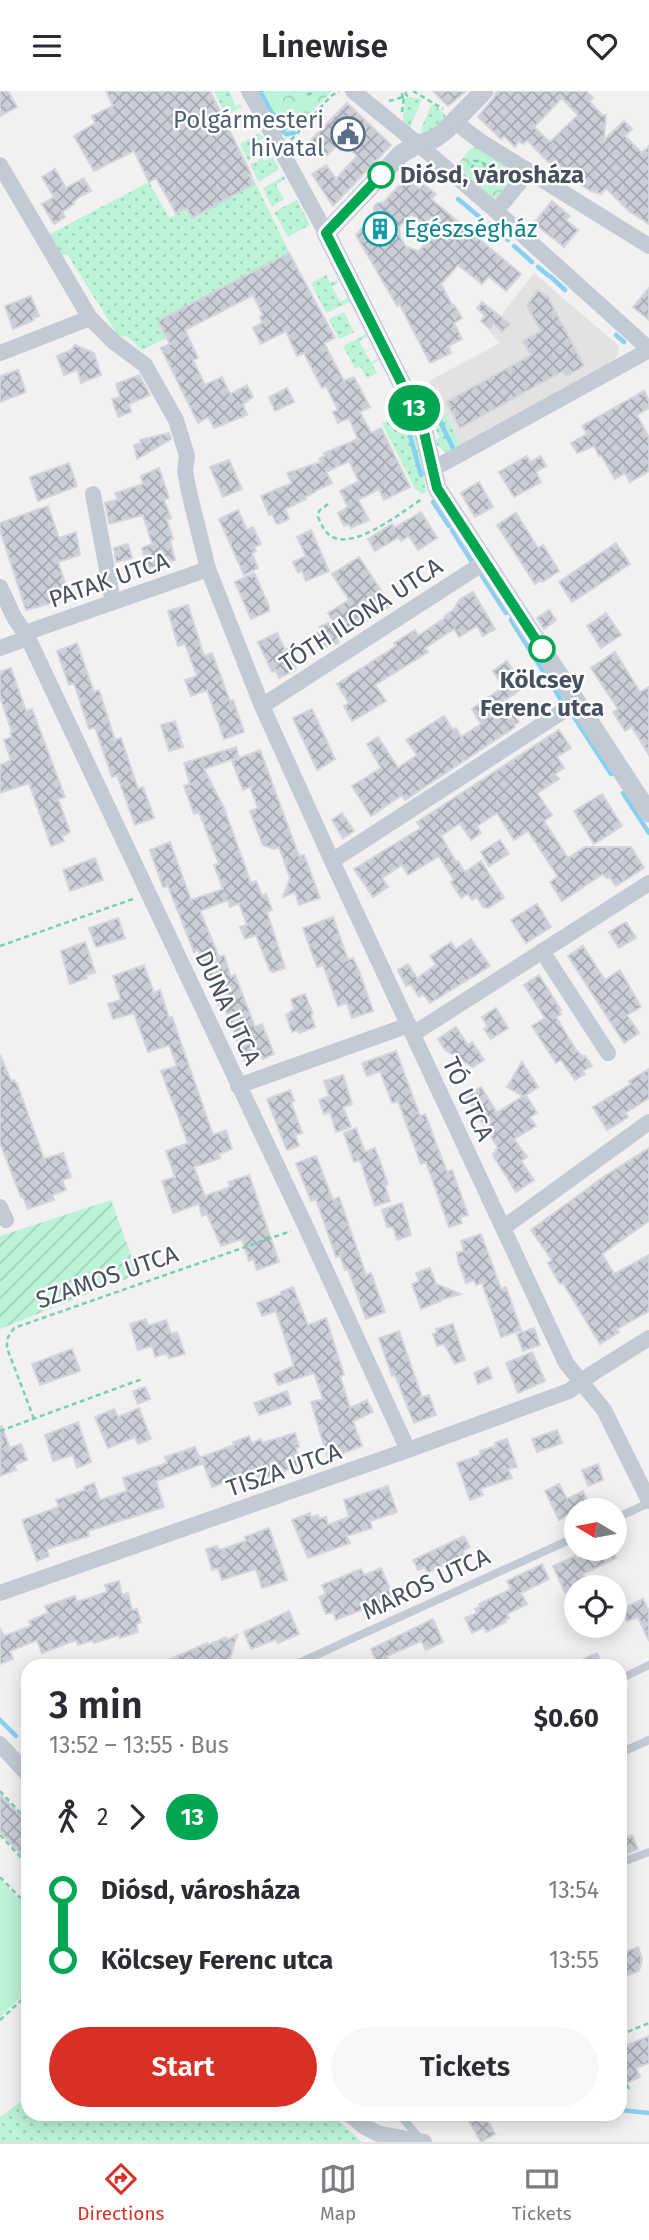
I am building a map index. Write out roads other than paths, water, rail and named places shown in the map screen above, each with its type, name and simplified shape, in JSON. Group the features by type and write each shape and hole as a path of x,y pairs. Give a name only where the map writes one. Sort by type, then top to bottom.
{"street":[{"path":"248,91 326,233 413,406 423,428 435,479 485,562 649,813"},
{"path":"353,91 496,211 649,349 435,479"},
{"path":"326,233 401,154 434,139 452,118 484,91"},
{"path":"452,118 494,150 649,246"},
{"name":"TÓ UTCA","path":"0,165 89,318 114,342 145,365 176,420 187,456 185,471 208,569 262,706 566,1363 604,1410 649,1502"},
{"path":"496,211 529,171"},
{"path":"0,353 89,318"},
{"path":"93,494 113,602"},
{"name":"TÓTH ILONA UTCA","path":"262,706 485,562"},
{"name":"PATAK UTCA","path":"0,648 113,602 208,569"},
{"name":"DUNA UTCA","path":"0,587 14,617 27,636 150,894 408,1450"},
{"path":"332,862 577,702"},
{"path":"238,1086 411,1030 649,883"},
{"path":"542,951 608,1053"},
{"path":"503,1228 649,1122"},
{"name":"TISZA UTCA","path":"0,1593 569,1391 649,1338"},
{"path":"0,1744 21,1767"},
{"path":"358,2121 379,2134 423,2142"}],"lane":[{"path":"627,1513 649,1502"},
{"name":"MAROS UTCA","path":"307,1659 564,1542"},
{"path":"627,1676 649,1665"},
{"path":"627,1750 649,1740"},
{"path":"627,1860 649,1852"},
{"path":"405,2121 423,2142"}],"waterway":[{"path":"260,91 281,130 286,134 294,133"},
{"path":"458,199 482,219"},
{"path":"490,224 508,240"},
{"path":"514,246 532,262"},
{"path":"538,267 549,276"},
{"path":"551,277 565,290"},
{"path":"616,335 624,342"},
{"path":"420,384 426,394"},
{"path":"431,403 454,450"},
{"path":"402,418 409,432 421,475"},
{"path":"433,502 449,526"},
{"path":"452,530 472,562"},
{"path":"482,576 506,613"},
{"path":"511,620 563,703"},
{"path":"572,714 611,774"},
{"path":"623,793 649,833"},
{"path":"0,1720 16,1736"},
{"path":"627,2111 649,2113"}],"place":[{"name":"Polgármesteri hivatal","path":"348,134"},
{"name":"Diósd, városháza","path":"381,175"},
{"name":"Egészségház","path":"380,229"},
{"name":"Kölcsey Ferenc utca","path":"542,649"}]}
